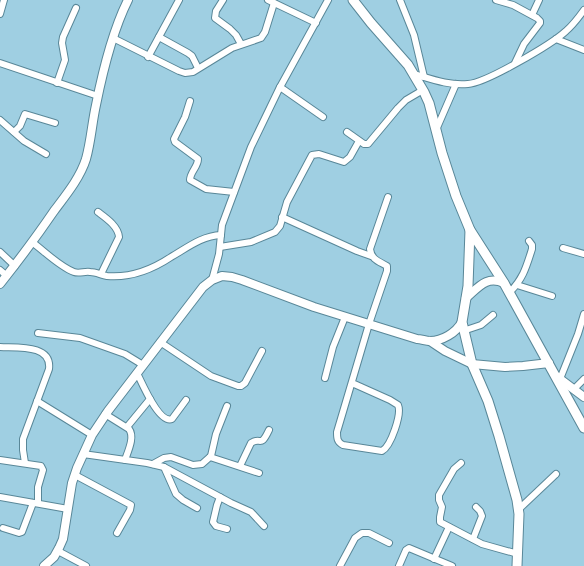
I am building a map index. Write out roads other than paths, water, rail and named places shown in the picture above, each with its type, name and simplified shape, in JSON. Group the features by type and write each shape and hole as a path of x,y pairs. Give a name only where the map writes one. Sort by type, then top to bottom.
{"main road":[{"path":"353,0 414,74 423,90 429,103 456,196 470,230 504,283 548,363 558,377 584,428"},
{"path":"470,230 469,271 462,326 472,364 488,401 510,471 518,510 517,566"}],"street":[{"path":"0,14 4,0"},
{"path":"0,284 15,266 68,191 83,166 90,141 98,96 113,38 126,0"},
{"path":"148,57 179,0"},
{"path":"223,0 216,11 215,18 236,35 241,44"},
{"path":"268,0 316,23"},
{"path":"212,280 225,217 251,147 280,87 328,0"},
{"path":"400,0 414,35 424,77"},
{"path":"496,0 513,3 539,19 540,23 524,44 515,63"},
{"path":"532,15 539,0"},
{"path":"113,38 148,57 179,71 189,73 227,50 261,38 265,32 274,3"},
{"path":"57,83 65,60 62,43 63,37 76,8"},
{"path":"414,74 456,84 468,84 487,79 556,39 575,23 584,10"},
{"path":"159,37 192,56 198,68"},
{"path":"556,39 584,50"},
{"path":"0,63 98,96"},
{"path":"436,130 456,84"},
{"path":"280,87 323,117"},
{"path":"347,132 364,144 371,142 406,100 423,90"},
{"path":"190,101 185,117 174,139 175,142 198,159 198,163 190,176 190,180 206,189 234,192"},
{"path":"14,132 20,126 25,114 55,123"},
{"path":"0,120 24,141 46,154"},
{"path":"220,247 251,242 275,232 278,229 287,202 312,155 319,154 344,162 350,157 359,141"},
{"path":"371,256 370,249 388,197"},
{"path":"98,212 111,223 118,232 119,237 101,274"},
{"path":"282,217 371,256 387,266 337,432 337,440 339,444 382,451 388,446 400,414 398,405 390,400 352,384"},
{"path":"32,242 74,272 90,272 117,276 137,273 170,258 199,240 221,235"},
{"path":"509,294 525,272 532,249 530,241"},
{"path":"563,248 584,254"},
{"path":"0,252 15,266"},
{"path":"0,270 7,276"},
{"path":"44,566 58,551 63,539 75,474 92,435 160,342 203,287 212,280 222,276 242,280 314,307 417,339 430,341 443,338 460,326 481,325 493,315"},
{"path":"466,298 477,289 480,284 488,281 500,281 504,283"},
{"path":"517,285 552,296"},
{"path":"584,314 581,334 558,377 584,397"},
{"path":"325,378 333,347 345,317"},
{"path":"38,333 80,338 125,354 143,365"},
{"path":"430,341 445,351 472,364 511,367 548,363"},
{"path":"160,342 211,376 238,386 245,383 262,351"},
{"path":"0,347 33,349 46,356 49,362 49,369 23,439 22,450 24,463"},
{"path":"137,373 150,399 160,414 168,420 174,418 186,400"},
{"path":"574,389 584,378"},
{"path":"127,427 150,399"},
{"path":"37,401 92,435"},
{"path":"153,464 164,458 171,457 193,465 200,465 210,457 214,448 216,434 227,406"},
{"path":"106,414 131,431 132,438 126,460"},
{"path":"240,466 252,441 260,442 265,440 269,430"},
{"path":"83,454 153,464 164,467 251,512 264,526"},
{"path":"210,457 259,473"},
{"path":"0,460 38,465 42,467 36,503 22,532 19,533 3,528"},
{"path":"461,463 454,469 439,496 438,500 442,507 440,520 448,527 472,539 494,548 518,554"},
{"path":"164,467 176,494 197,508"},
{"path":"75,474 131,505 130,510 117,533"},
{"path":"518,510 556,474"},
{"path":"0,497 68,509"},
{"path":"220,497 213,522 216,526 227,529"},
{"path":"472,539 482,516 476,507"},
{"path":"431,566 448,527"},
{"path":"340,566 355,538 362,533 368,533 389,543"},
{"path":"399,566 406,550 409,548 452,566"},
{"path":"58,551 86,566"}]}
